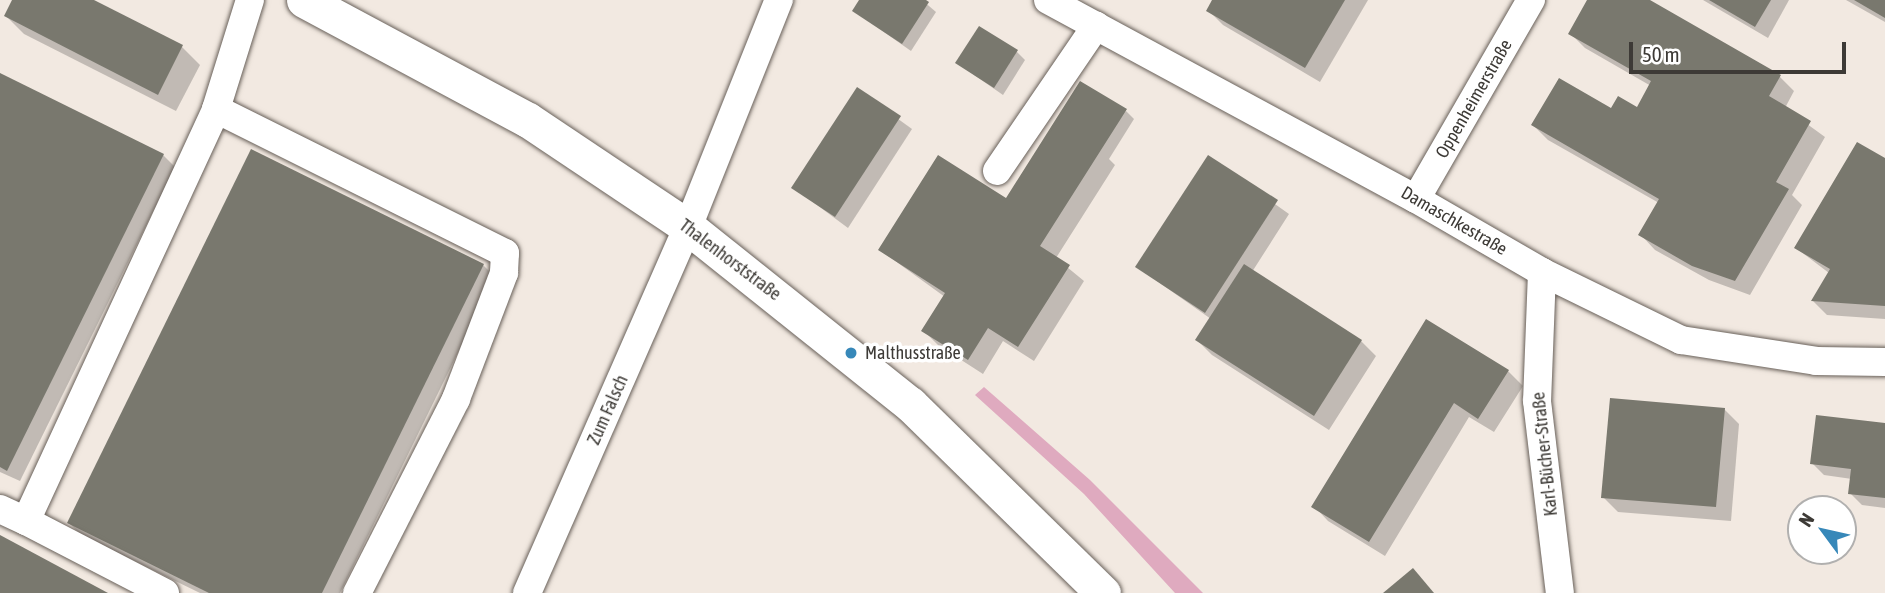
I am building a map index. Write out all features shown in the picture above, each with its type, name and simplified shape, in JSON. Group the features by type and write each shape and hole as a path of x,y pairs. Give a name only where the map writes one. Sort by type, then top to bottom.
{"main road":[{"name":"Thalenhorststraße","path":"304,0 528,120 688,227 910,404 1103,593"}],"street":[{"path":"26,521 216,110 250,0"},
{"path":"688,227 779,0"},
{"name":"Damaschkestraße","path":"1048,0 1416,199 1542,272 1681,340 1816,361 1885,362"},
{"name":"Oppenheimerstraße","path":"1416,199 1531,0"},
{"path":"997,171 1096,26"},
{"path":"216,110 505,253 504,273 456,399 357,593"},
{"name":"Zum Falsch","path":"527,593 688,227"},
{"name":"Karl-Bücher-Straße","path":"1542,272 1537,401 1560,593"},
{"path":"0,509 165,593"}],"shaded area":[{"path":"984,387 1090,480 1203,593 1175,593 1084,494 975,395"}],"building":[{"path":"12,0 94,0 183,45 158,95 4,16"},
{"path":"859,0 929,2 902,44 852,11"},
{"path":"1212,0 1345,0 1305,68 1206,11"},
{"path":"1587,0 1650,0 1781,75 1769,96 1811,121 1776,182 1789,189 1735,281 1692,266 1638,235 1659,199 1531,125 1559,78 1611,108 1618,96 1637,107 1651,81 1568,34"},
{"path":"1709,0 1771,0 1755,27"},
{"path":"1854,0 1885,0 1885,18"},
{"path":"979,26 1018,50 994,88 955,63"},
{"path":"0,73 164,154 7,471 0,467"},
{"path":"1080,81 1127,109 1040,246 1070,265 1018,347 988,328 968,360 921,331 945,293 878,250 938,155 1006,198"},
{"path":"857,87 901,116 835,217 791,188"},
{"path":"1857,142 1885,158 1885,306 1811,301 1830,269 1794,248"},
{"path":"251,149 484,264 322,593 209,593 67,523"},
{"path":"1208,155 1278,200 1205,313 1135,267"},
{"path":"1244,264 1362,340 1314,416 1195,340"},
{"path":"1426,319 1509,370 1478,419 1454,403 1369,542 1311,507"},
{"path":"1610,398 1725,408 1716,507 1601,498"},
{"path":"1816,415 1885,423 1885,498 1848,494 1851,469 1810,464"},
{"path":"0,535 108,593 0,593"},
{"path":"1413,568 1434,593 1383,593"}],"place":[{"name":"Malthusstraße","path":"851,353"}]}
